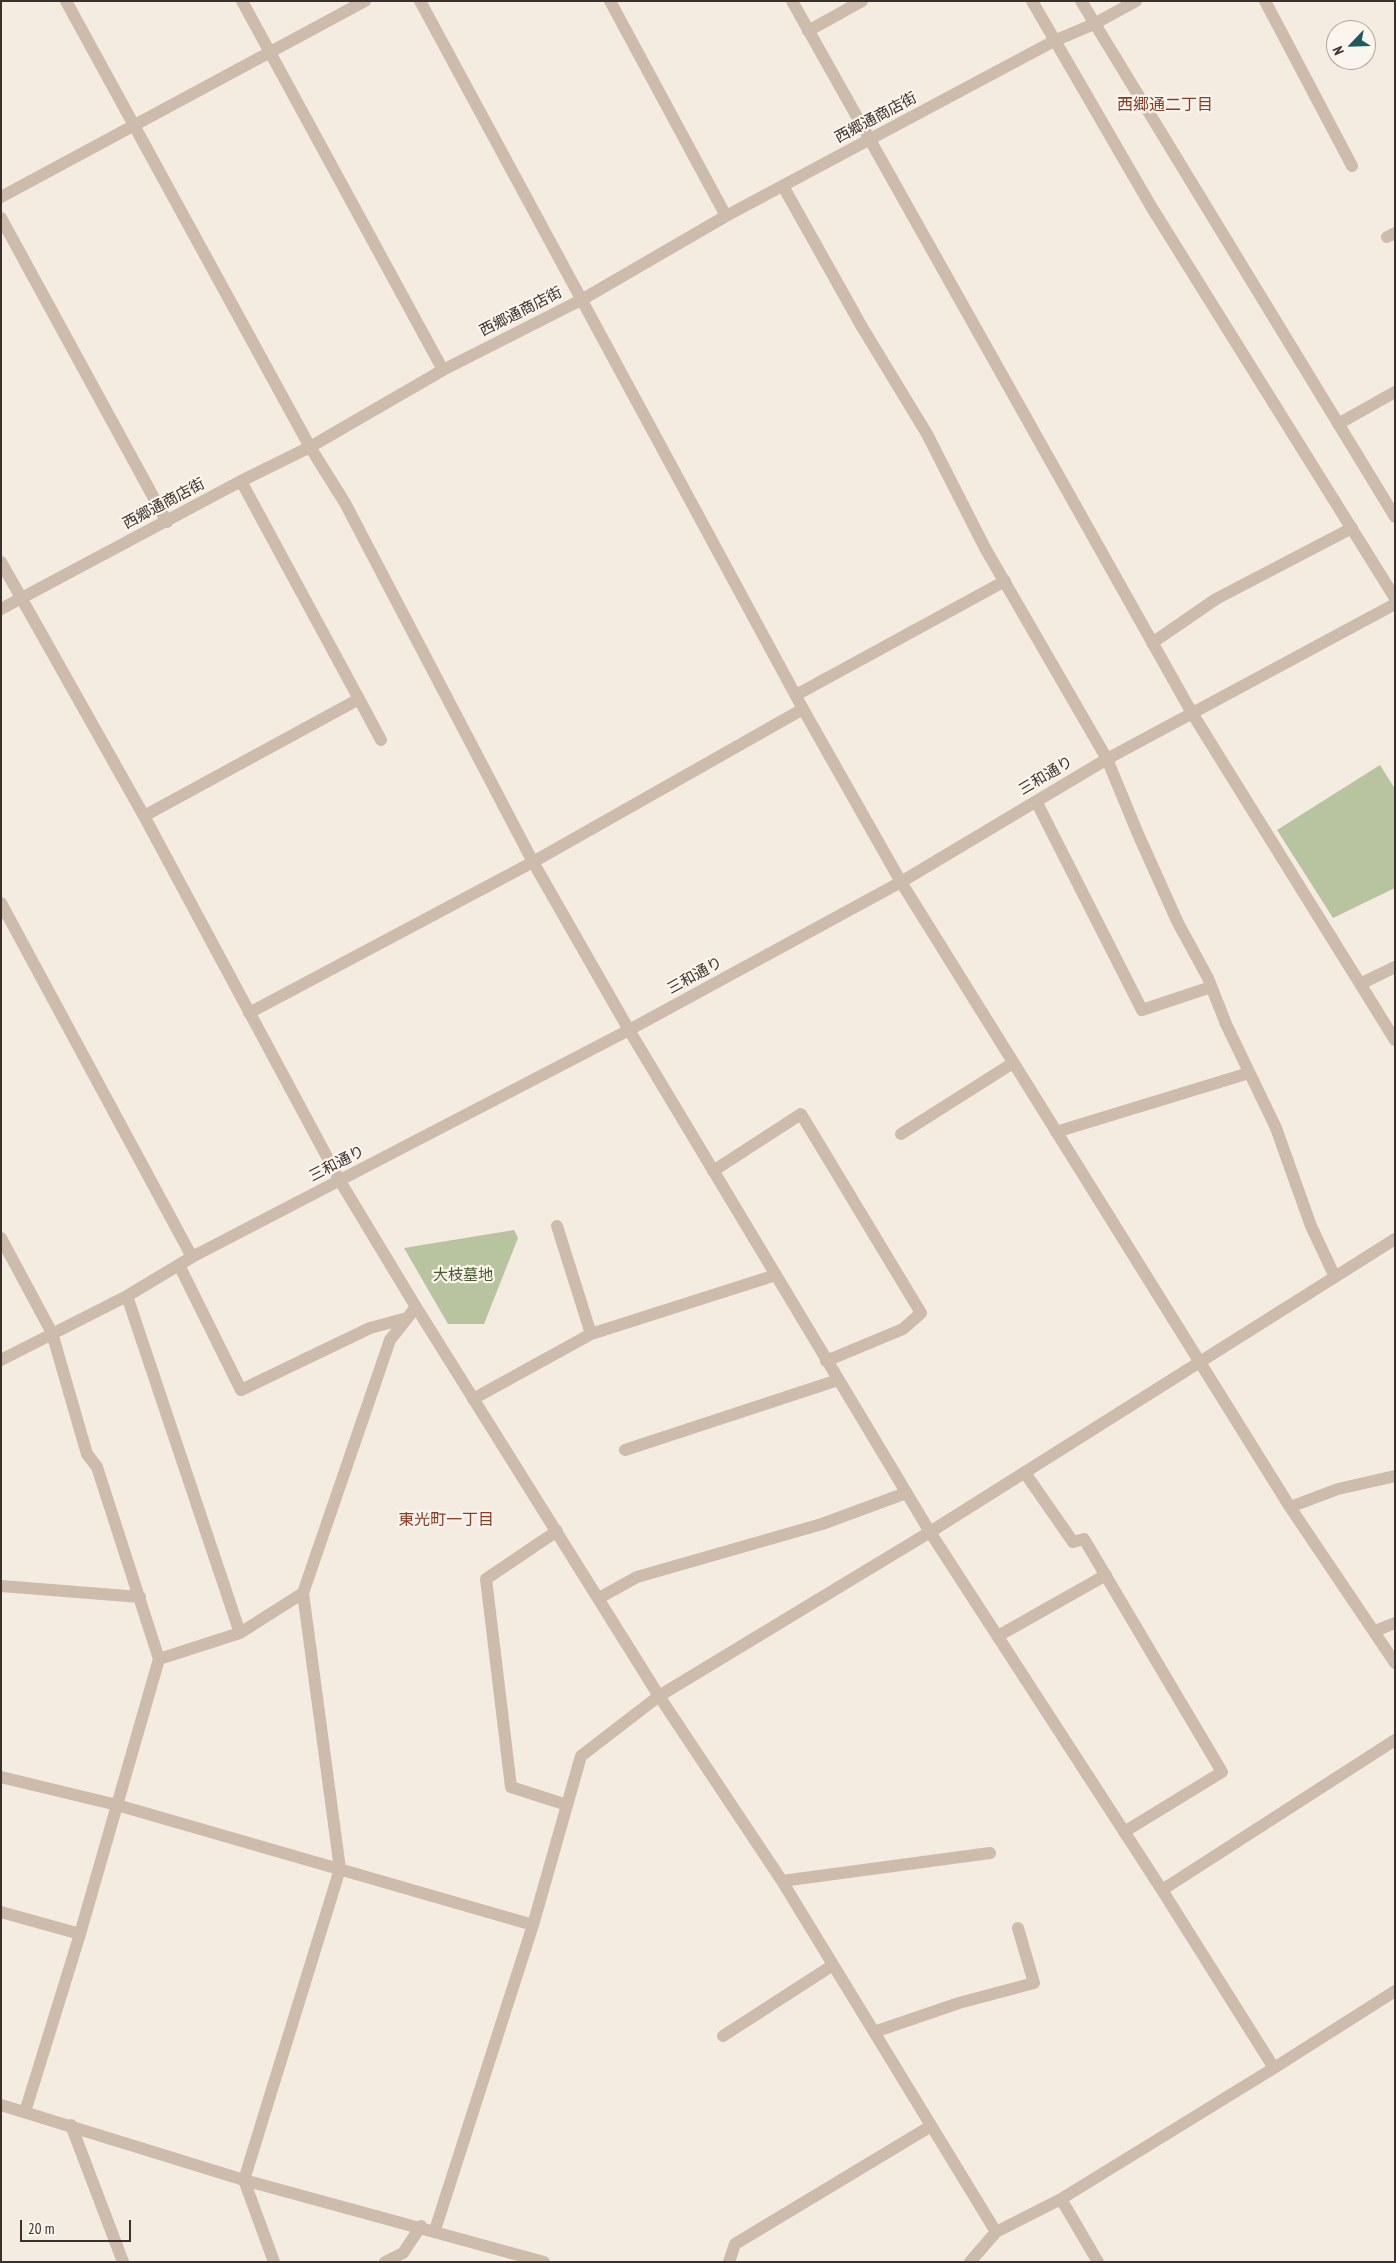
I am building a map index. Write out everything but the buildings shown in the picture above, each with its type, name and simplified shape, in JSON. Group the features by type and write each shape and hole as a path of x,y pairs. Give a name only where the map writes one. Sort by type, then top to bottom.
{"street":[{"path":"66,1 132,126 310,447 345,503 533,862 629,1030 930,1532 1162,1890 1274,2068"},
{"path":"242,1 442,370"},
{"path":"1,197 366,1"},
{"path":"420,1 583,299 803,709 900,882 1290,1507 1395,1663"},
{"path":"610,1 726,216"},
{"path":"792,1 868,140 1192,713 1395,1040"},
{"path":"808,31 862,1"},
{"path":"1032,1 1152,208 1395,598"},
{"path":"1081,1 1395,517"},
{"name":"西郷通商店街","path":"1,609 241,481 310,447 442,370 583,299 726,216 1054,41 1094,24 1136,1"},
{"path":"1265,1 1352,166"},
{"path":"783,186 862,328 927,434 985,548 1107,759 1166,896 1211,987 1276,1128 1310,1226 1335,1277"},
{"path":"1,218 166,522"},
{"path":"1338,424 1395,392"},
{"path":"241,481 381,740"},
{"path":"1152,643 1216,599 1352,528"},
{"path":"1,562 144,816 340,1181 416,1307 659,1696 782,1880 996,2232"},
{"path":"796,695 1005,581"},
{"name":"三和通り","path":"1,1360 127,1296 192,1257 629,1030 900,882 1107,759 1395,604"},
{"path":"144,816 359,699"},
{"path":"249,1013 533,862 803,709"},
{"path":"1036,801 1142,1010 1211,987"},
{"path":"1,902 192,1257"},
{"path":"1360,984 1395,967"},
{"path":"901,1134 1013,1062"},
{"path":"1056,1132 1249,1073"},
{"path":"713,1172 801,1114 921,1313 903,1329 826,1361"},
{"path":"557,1226 591,1334"},
{"path":"1,1238 52,1333 88,1454 98,1467 159,1659 80,1934 25,2112"},
{"path":"435,2230 533,1925 581,1756 659,1696 930,1532 1395,1239"},
{"path":"179,1265 241,1390 370,1328 407,1318"},
{"path":"473,1399 591,1334 776,1275"},
{"path":"127,1296 240,1633"},
{"path":"274,2262 244,2180 340,1869 303,1593 390,1340 416,1307"},
{"path":"625,1450 838,1380"},
{"path":"1025,1473 1073,1542 1084,1539 1222,1772 1124,1832"},
{"path":"1290,1507 1338,1489 1395,1476"},
{"path":"599,1598 637,1577 822,1524 906,1493"},
{"path":"557,1530 486,1579 511,1787 567,1805"},
{"path":"998,1636 1106,1575"},
{"path":"1,1586 140,1597"},
{"path":"159,1659 240,1633 303,1593"},
{"path":"1375,1632 1395,1623"},
{"path":"1162,1890 1395,1740"},
{"path":"1,1777 117,1805 533,1925"},
{"path":"782,1880 990,1853"},
{"path":"1,1912 80,1934"},
{"path":"874,2032 959,2003 1034,1983 1018,1928"},
{"path":"723,2036 834,1965"},
{"path":"970,2262 996,2232 1060,2199 1274,2068 1395,1990"},
{"path":"1,2105 71,2125 244,2180 421,2226 544,2262"},
{"path":"71,2125 123,2262"},
{"path":"729,2262 735,2244 931,2126"},
{"path":"1060,2199 1098,2262"},
{"path":"385,2262 405,2257 421,2226"}],"green space":[{"path":"1380,765 1395,789 1395,888 1333,918 1277,830"},
{"name":"大枝墓地","path":"514,1230 518,1238 484,1324 448,1324 404,1248"}],"district":[{"name":"西郷通二丁目","path":"1165,105"},
{"name":"東光町一丁目","path":"446,1520"}]}
